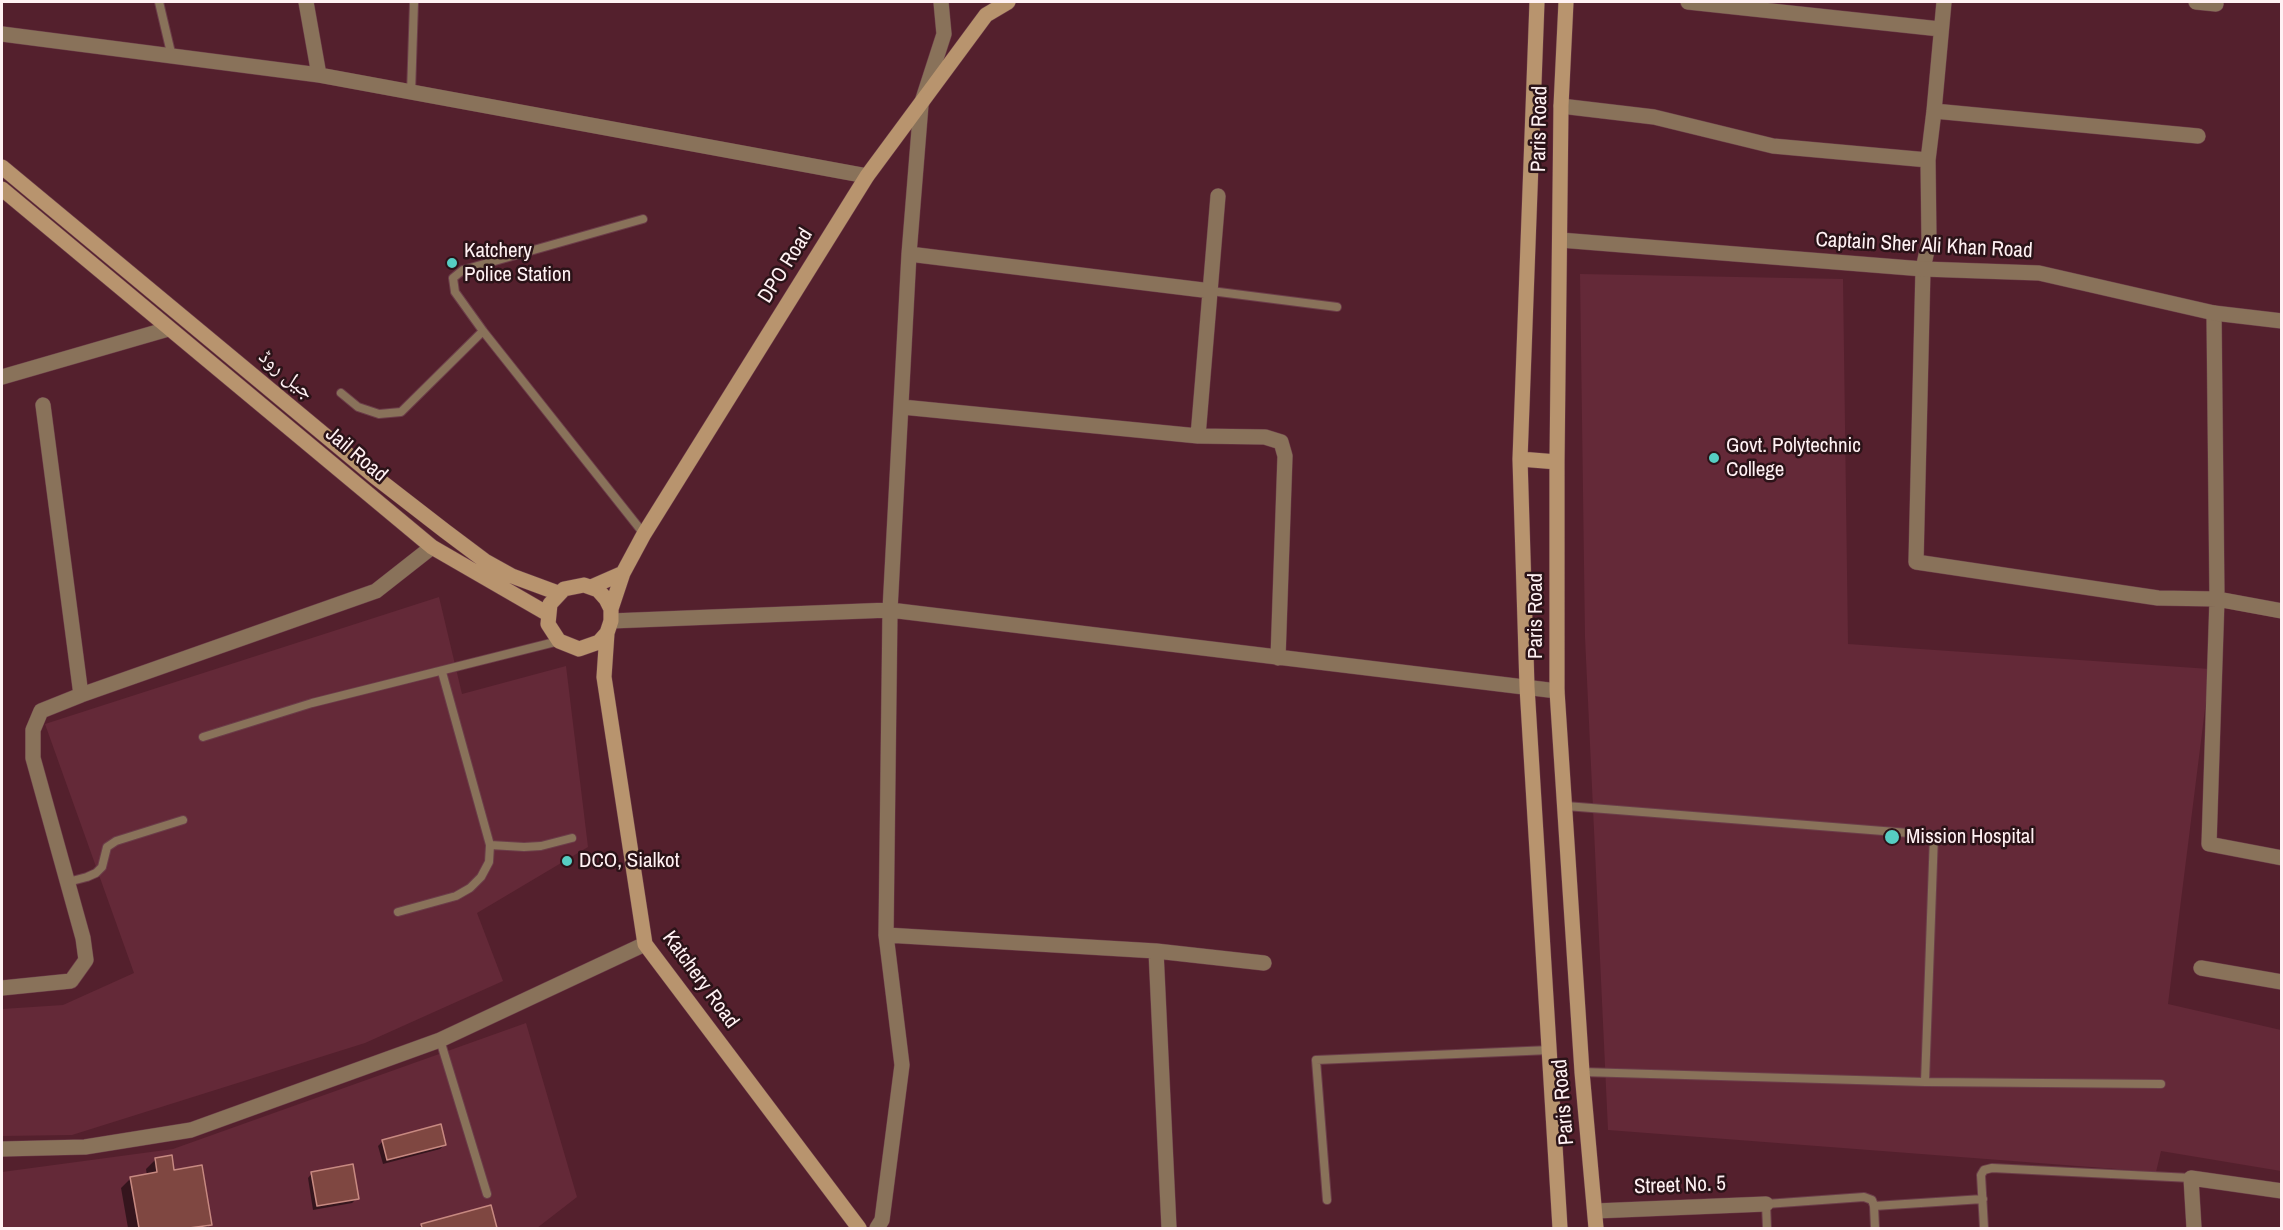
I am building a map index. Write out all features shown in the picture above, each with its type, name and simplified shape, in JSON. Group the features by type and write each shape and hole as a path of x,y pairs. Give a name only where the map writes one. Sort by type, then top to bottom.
{"main road":[{"name":"DPO Road","path":"604,677 610,621 623,573 644,534 867,176 986,15 1008,2"},
{"name":"Paris Road","path":"1537,2 1520,459 1527,687 1560,1228"},
{"name":"Paris Road","path":"1566,2 1561,106 1557,690 1582,1072 1596,1228"},
{"name":"جیل روڈ","path":"2,167 374,476 485,561 512,576 558,593"},
{"name":"Jail Road","path":"2,189 168,329 358,483 432,547 548,614"},
{"path":"168,329 190,322"},
{"path":"1520,459 1557,462"},
{"path":"591,587 623,573"},
{"path":"577,585 591,587 606,599 610,621 599,642 579,649 559,642 548,624 550,604 558,593 577,585"},
{"path":"589,647 604,677"},
{"name":"Katchery Road","path":"604,677 645,944 859,1228"}],"street":[{"path":"306,2 319,75"},
{"path":"877,1228 882,1220 902,1065 886,935 890,610 909,254 921,105 944,34 941,2"},
{"path":"1688,2 1940,29"},
{"path":"1944,2 1928,160 1929,241 1923,269 1916,562 2158,598 2217,599 2282,611"},
{"path":"2196,2 2216,3"},
{"path":"2,34 319,75 867,176"},
{"path":"1561,106 1654,117 1773,146 1928,160"},
{"path":"1934,111 2198,136"},
{"path":"1198,436 1218,196"},
{"name":"Captain Sher Ali Khan Road","path":"1560,240 1923,269 2039,273 2214,313 2282,321"},
{"path":"909,254 1211,291"},
{"path":"2214,313 2217,599 2209,844 2282,858"},
{"path":"2,376 168,329"},
{"path":"43,405 81,694"},
{"path":"902,407 1198,436 1265,437 1281,442 1284,448 1278,657"},
{"path":"2,988 71,981 86,960 83,938 33,758 33,730 41,711 81,694 376,591 432,547"},
{"path":"610,621 890,610 1557,690"},
{"path":"886,935 1156,951 1264,963"},
{"path":"2,1149 85,1147 191,1130 440,1041 645,944"},
{"path":"1156,951 1169,1228"},
{"path":"2201,968 2282,982"},
{"path":"2194,1228 2191,1178 2282,1191"},
{"name":"Street No. 5","path":"1595,1211 1766,1204"}],"lane":[{"path":"159,2 172,57"},
{"path":"411,93 414,2"},
{"path":"643,219 464,270 453,278 455,292 483,331 644,534"},
{"path":"1211,291 1337,307"},
{"path":"341,393 358,407 379,414 401,412 483,331"},
{"path":"204,737 312,703 559,642"},
{"path":"398,912 456,897 482,877 489,862 490,845 441,672"},
{"path":"1566,806 1934,835 1925,1082"},
{"path":"68,882 96,873 102,867 107,847 116,841 183,820"},
{"path":"490,845 524,848 572,838"},
{"path":"440,1041 487,1194"},
{"path":"1327,1200 1316,1060 1550,1050"},
{"path":"1582,1072 1925,1082 2161,1084"},
{"path":"1984,1228 1981,1175 1984,1170 1992,1168 2191,1178"},
{"path":"1767,1228 1766,1204 1864,1197 1872,1200 1875,1228"},
{"path":"1874,1206 1983,1199"}],"shaded area":[{"name":"Mission Hospital","path":"1580,274 1843,279 1848,644 2210,669 2168,1004 2281,1030 2281,1171 2161,1151 2156,1172 1608,1130 1585,637"},
{"path":"439,597 462,694 566,666 588,847 477,913 503,981 365,1043 72,1135 2,1136 2,1009 63,1005 134,973 45,724"},
{"path":"526,1023 577,1197 537,1228 2,1228 2,1172 173,1149"}],"building":[{"path":"441,1124 446,1145 387,1160 382,1140"},
{"path":"172,1155 174,1170 202,1165 212,1225 189,1228 139,1228 130,1177 157,1172 155,1158"},
{"path":"353,1164 359,1199 317,1206 311,1172"},
{"path":"491,1205 497,1228 422,1228 421,1224"}],"place":[{"name":"Katchery Police Station","path":"452,263"},
{"name":"Govt. Polytechnic College","path":"1714,458"},
{"name":"Mission Hospital","path":"1892,837"},
{"name":"DCO, Sialkot","path":"567,861"}]}
